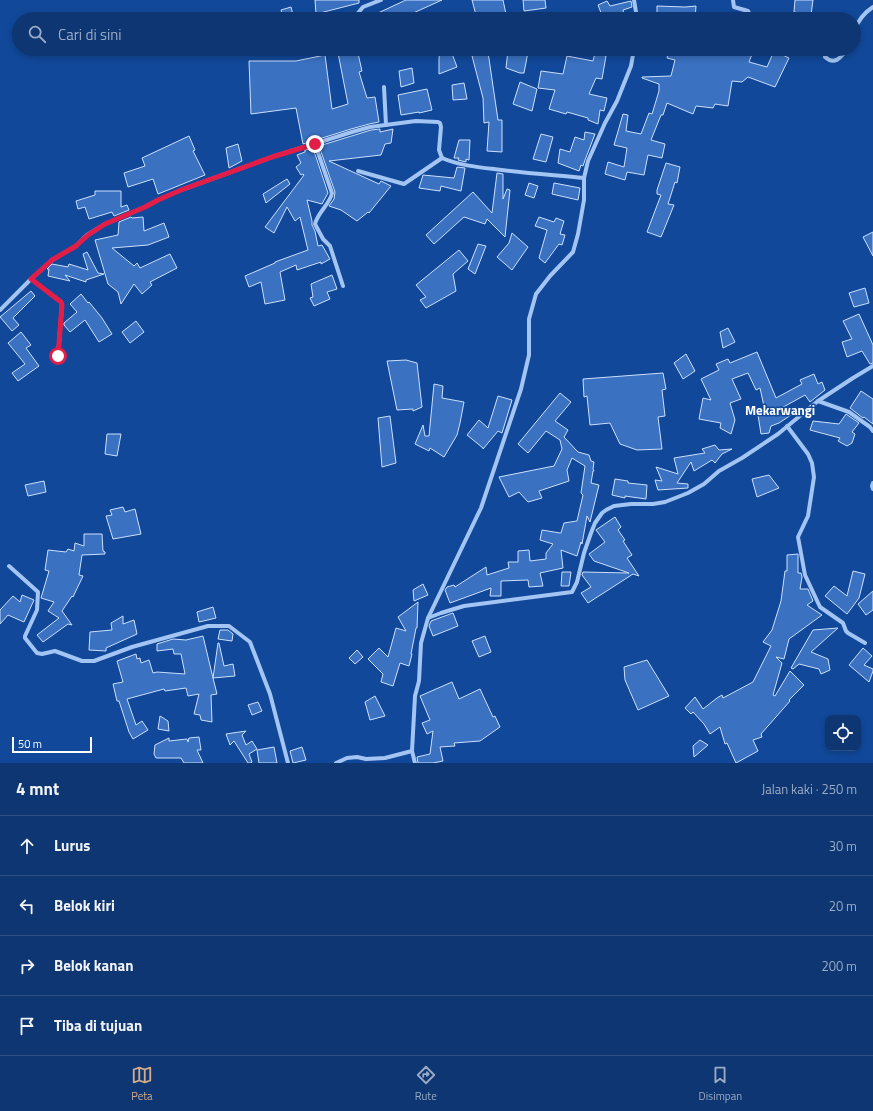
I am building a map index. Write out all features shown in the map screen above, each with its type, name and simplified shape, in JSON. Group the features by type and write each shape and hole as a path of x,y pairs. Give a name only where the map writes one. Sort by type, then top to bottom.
{"street":[{"path":"358,12 362,7 381,0"},
{"path":"634,0 636,12"},
{"path":"733,0 734,7 748,12"},
{"path":"861,20 867,11 873,7"},
{"path":"415,763 412,751 415,696 419,681 422,642 428,618 481,508 521,390 529,355 529,318 536,294 550,276 573,252 584,200 584,178 588,161 605,123 617,101 629,72 633,56"},
{"path":"825,56 827,60 835,60 839,59 841,56"},
{"path":"384,87 386,125"},
{"path":"0,310 52,260 76,246 88,235 105,224 181,190 272,157 370,127 416,121 438,122 440,123 441,127 439,150 442,158 451,162 520,172 584,178"},
{"path":"315,144 332,193 331,198 315,224 323,239 330,246 343,286"},
{"path":"358,171 404,184 442,158"},
{"path":"31,279 61,302 58,356"},
{"path":"428,618 464,606 572,592 577,582 584,553 591,533 595,523 602,513 614,506 665,502 688,493 704,484 719,471 778,434 818,401 873,366"},
{"path":"818,401 849,412 870,427 873,431"},
{"path":"787,426 808,454 812,463 814,477 808,516 798,537 805,575 821,609 843,623 848,633 865,643"},
{"path":"873,483 873,489"},
{"path":"9,566 38,592 37,610 25,636 34,652 37,653 42,654 55,651 82,661 94,661 132,647 208,626 229,626 250,642 270,694 288,763"},
{"path":"336,763 347,758 384,758 412,751"}],"building":[{"path":"315,0 359,0 359,3 324,12 316,12"},
{"path":"406,0 442,0 415,12 380,12"},
{"path":"472,0 503,0 506,12 475,12"},
{"path":"523,0 545,0 546,8 524,11"},
{"path":"795,0 813,0 811,12 794,12"},
{"path":"607,1 610,6 631,1 632,7 623,10 623,12 601,12 598,5"},
{"path":"657,6 696,6 696,12 657,12"},
{"path":"291,7 292,12 281,12 281,10"},
{"path":"325,56 332,109 348,104 339,56 359,56 362,71 359,72 367,98 375,97 379,122 303,144 296,108 251,114 249,61 296,61"},
{"path":"439,56 453,56 457,67 439,74"},
{"path":"472,56 489,56 498,120 502,120 502,152 487,151 489,122 484,123 483,98"},
{"path":"507,56 527,56 524,73 506,68"},
{"path":"567,56 593,61 594,56 606,56 602,79 596,78 589,94 607,98 604,111 600,110 598,124 588,120 588,118 549,109 555,90 538,88 541,71 563,74"},
{"path":"667,56 751,56 749,62 767,67 772,56 785,56 789,58 775,87 748,77 742,82 732,81 728,106 715,104 713,108 696,106 693,114 667,103 651,140 665,144 662,158 648,155 644,175 627,172 625,180 605,174 608,162 624,167 627,148 614,145 623,114 628,115 626,131 641,134 649,113 652,114 659,91 659,84 642,77 671,76 675,60 667,58"},
{"path":"412,68 414,83 401,87 399,71"},
{"path":"520,82 537,89 532,111 513,104"},
{"path":"464,83 467,99 453,100 452,85"},
{"path":"427,89 432,110 401,115 398,95"},
{"path":"380,129 380,132 393,129 391,143 385,144 381,155 329,161 379,184 381,181 391,186 369,213 368,212 357,221 341,210 329,206 334,199 335,192 319,146 371,130"},
{"path":"585,132 595,134 583,166 581,165 579,171 558,163 560,149 570,152 575,137 584,140"},
{"path":"541,134 553,137 546,162 533,159"},
{"path":"189,136 195,150 193,151 205,175 158,194 153,179 128,187 124,173 145,166 142,158"},
{"path":"459,140 470,140 469,160 466,159 466,162 458,160 459,158 454,158"},
{"path":"238,144 242,161 229,168 226,148"},
{"path":"313,148 328,193 322,204 307,200 318,246 322,245 330,259 321,264 321,262 297,270 296,265 280,272 285,300 265,304 261,282 249,287 245,276 275,262 308,250 300,217 295,221 287,207 274,233 265,227 304,175 301,175 296,167 301,163 297,155 305,152 305,150"},
{"path":"666,163 680,167 677,183 675,182 668,204 674,205 661,237 647,232 661,195 657,194 657,190"},
{"path":"457,167 465,168 461,191 441,186 440,191 419,188 423,175 454,178"},
{"path":"497,173 503,174 503,199 507,189 510,190 505,237 487,219 485,224 464,217 434,244 426,235 473,192 492,213"},
{"path":"287,179 290,184 266,203 263,194"},
{"path":"529,183 538,186 534,198 525,195"},
{"path":"554,183 580,188 578,200 552,194"},
{"path":"95,191 121,191 121,207 127,205 129,210 114,216 112,212 89,219 85,207 78,209 76,201 95,195"},
{"path":"131,217 143,217 144,231 164,223 169,237 148,245 112,248 134,266 137,263 140,268 170,254 177,268 150,282 152,285 142,294 134,284 121,304 118,292 108,284 95,240 118,235 119,222"},
{"path":"539,217 554,222 556,218 564,221 560,234 565,235 562,245 559,244 545,263 539,258 547,230 535,226"},
{"path":"873,232 873,256 863,237"},
{"path":"512,233 528,247 512,270 497,257 509,243"},
{"path":"478,244 486,246 475,274 468,269"},
{"path":"459,250 468,261 453,274 456,291 426,308 420,300 426,297 416,285"},
{"path":"87,252 98,273 104,274 86,280 86,282 65,275 70,281 48,276 49,269 47,269 52,264 68,267 69,264 88,270 83,254"},
{"path":"332,275 337,289 327,292 330,299 314,306 310,298 313,297 311,284"},
{"path":"865,288 869,303 854,307 849,293"},
{"path":"31,291 35,296 13,318 19,325 12,331 0,317"},
{"path":"81,294 102,318 112,334 99,342 85,320 70,332 64,325 64,323 77,312 70,304"},
{"path":"859,314 873,345 873,363 870,364 862,351 847,357 842,342 852,339 843,321"},
{"path":"136,321 144,332 130,343 122,332"},
{"path":"728,328 735,342 723,348 720,332"},
{"path":"21,332 31,345 26,348 39,366 18,381 12,373 25,364 8,343"},
{"path":"757,352 776,398 802,384 800,380 814,374 818,384 822,382 825,390 810,402 805,395 778,410 791,415 779,423 771,426 769,433 761,434 758,415 765,411 760,388 756,390 748,373 732,379 741,399 730,403 735,420 731,434 720,428 721,423 699,419 703,398 711,400 701,379 719,370 716,364 728,359 730,363"},
{"path":"686,354 695,371 683,379 674,363"},
{"path":"406,360 417,363 422,407 413,411 413,409 397,410 387,361"},
{"path":"663,373 666,389 662,390 665,416 658,417 662,449 637,450 620,444 610,423 590,425 587,396 584,397 583,379"},
{"path":"434,384 443,386 442,398 464,402 457,435 444,457 430,448 429,451 415,444 423,425 425,436 429,436"},
{"path":"861,391 873,399 873,424 850,408"},
{"path":"560,393 571,402 555,421 568,430 564,437 578,452 589,455 591,461 594,462 594,471 591,483 599,485 590,522 587,516 582,544 581,542 577,556 561,550 563,568 540,573 543,586 529,587 528,580 501,581 501,596 490,596 491,588 450,603 445,590 447,587 454,585 455,587 486,567 487,575 509,568 508,562 518,562 518,551 529,550 530,561 546,559 546,553 553,544 540,540 542,530 561,533 564,523 577,521 583,495 581,493 585,466 572,458 567,470 569,481 539,491 542,498 528,502 519,492 509,497 499,477 554,466 562,449 560,440 546,431 528,453 518,444"},
{"path":"498,396 512,400 502,433 498,431 483,449 467,435 479,420 488,428"},
{"path":"846,414 859,423 852,432 855,434 852,443 847,446 838,441 840,438 810,430 813,421 839,424"},
{"path":"390,416 396,463 382,467 378,418"},
{"path":"107,434 121,434 117,456 105,454"},
{"path":"715,445 719,450 732,449 722,454 715,463 712,460 694,471 691,462 677,483 688,484 688,488 658,490 655,480 662,481 656,467 678,474 674,458 705,453 702,449"},
{"path":"769,475 779,488 757,497 752,479"},
{"path":"615,479 628,481 628,483 647,485 646,499 625,496 625,498 612,495"},
{"path":"44,481 46,492 28,496 25,485"},
{"path":"123,507 125,512 135,509 141,534 113,539 106,516 112,515 110,510"},
{"path":"615,517 621,527 618,530 625,540 623,541 632,555 627,558 639,576 633,574 588,603 581,593 591,587 582,575 583,572 629,573 594,561 589,554 605,542 596,530"},
{"path":"84,534 102,534 103,551 105,554 82,555 79,575 83,576 73,597 72,596 62,611 72,625 68,624 43,642 37,635 59,618 48,611 54,602 41,598 49,571 45,570 48,550 66,552 68,549 74,551 75,543 84,546"},
{"path":"798,554 798,573 801,573 802,577 800,589 808,589 813,601 807,605 822,615 789,639 784,659 776,657 782,663 773,695 775,696 790,671 804,685 789,700 790,701 761,734 762,737 753,740 758,751 736,763 727,743 725,744 720,727 710,734 704,724 693,712 691,714 685,708 695,697 703,709 722,695 723,698 753,682 771,646 763,642 772,630 781,601 785,571 787,571 787,555"},
{"path":"853,571 865,574 859,598 847,614 825,596 834,586 847,596"},
{"path":"562,572 571,572 569,586 561,586"},
{"path":"423,584 428,595 414,601 413,590"},
{"path":"873,591 873,610 866,615 858,604"},
{"path":"22,595 34,600 24,622 8,615 0,624 0,610 13,596 20,602"},
{"path":"418,602 417,628 409,666 400,663 393,686 381,682 383,674 368,659 379,648 388,657 396,628 406,631 398,617"},
{"path":"213,607 216,618 199,622 197,612"},
{"path":"453,613 458,626 433,636 429,626 431,621"},
{"path":"123,616 123,624 134,620 137,634 106,648 106,651 89,650 90,632 112,630 111,623"},
{"path":"838,628 811,652 828,659 830,670 821,674 819,669 799,664 793,669 791,668 813,630"},
{"path":"220,630 228,630 233,634 232,641 218,639"},
{"path":"203,636 217,694 211,695 212,722 201,720 200,715 194,714 199,694 188,696 186,688 165,691 164,689 127,699 136,725 142,721 148,730 133,739 129,732 119,701 117,701 113,684 123,682 117,661 136,654 137,659 140,658 141,663 149,660 153,673 185,674 181,654 174,654 173,649 157,651 157,644 173,639 186,640"},
{"path":"485,636 491,652 479,657 472,641"},
{"path":"219,643 224,666 233,664 235,676 213,678"},
{"path":"863,648 872,656 864,665 873,669 869,682 849,665"},
{"path":"357,650 363,657 355,664 349,658"},
{"path":"647,660 669,696 638,710 625,680 624,667"},
{"path":"452,682 459,699 480,689 493,717 495,716 500,727 480,741 454,743 455,746 440,747 443,761 418,763 417,757 430,754 433,731 427,734 422,723 430,720 420,696"},
{"path":"375,696 385,716 370,720 365,702"},
{"path":"258,702 262,711 252,715 248,705"},
{"path":"160,716 168,721 169,731 158,729"},
{"path":"246,731 242,735 246,745 252,741 257,749 249,754 251,763 248,763 234,741 230,745 226,734"},
{"path":"199,737 201,750 197,750 203,763 184,763 181,758 156,758 154,754 155,745 169,738 169,741 187,739 188,742 189,738"},
{"path":"700,740 708,745 694,757 693,746"},
{"path":"274,747 277,763 259,763 257,750"},
{"path":"302,747 306,760 293,763 290,751"}],"district":[{"name":"Mekarwangi","path":"780,410"}],"route":[{"path":"58,356 61,302 31,279 52,260 76,246 88,235 105,224 158,200 181,190 272,157 315,144"}]}
